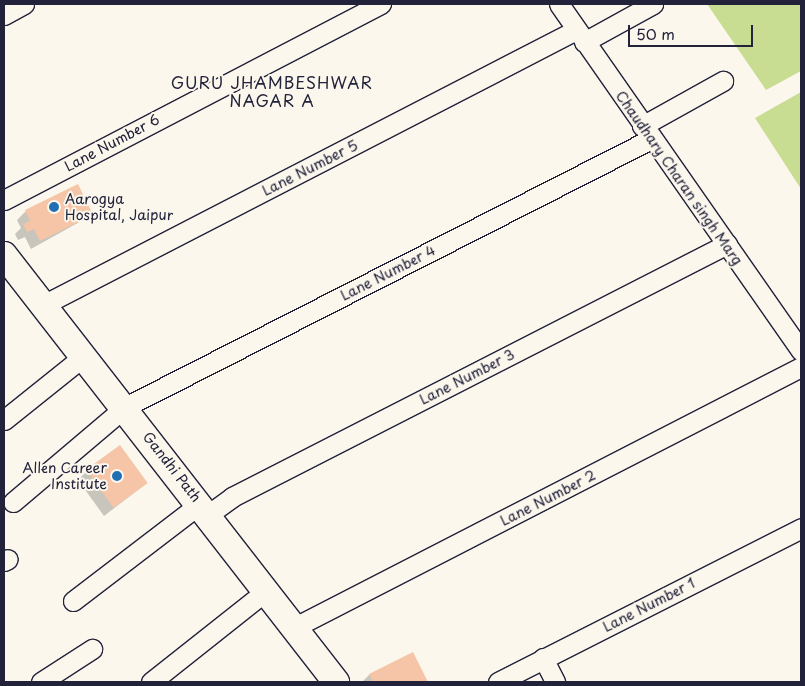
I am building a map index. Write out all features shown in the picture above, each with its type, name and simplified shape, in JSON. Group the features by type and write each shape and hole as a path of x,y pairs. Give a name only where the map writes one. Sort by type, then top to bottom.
{"street":[{"path":"4,15 24,4"},
{"name":"Lane Number 6","path":"4,200 381,4"},
{"name":"Chaudhary Charan singh Marg","path":"559,4 646,132 801,350"},
{"name":"Lane Number 5","path":"43,305 580,36 653,4"},
{"name":"Lane Number 4","path":"13,502 125,406 646,132 723,81"},
{"name":"Lane Number 3","path":"73,601 205,509 232,497 727,244"},
{"name":"Gandhi Path","path":"6,262 125,406 336,682"},
{"path":"4,420 84,356"},
{"name":"Lane Number 2","path":"295,627 801,368"},
{"name":"Lane Number 1","path":"498,682 801,528"},
{"path":"151,682 267,590"},
{"path":"41,682 92,649"},
{"path":"543,658 555,682"}],"green space":[{"path":"707,4 801,4 801,71 766,90"},
{"path":"801,92 801,189 755,118"}],"building":[{"path":"78,184 93,215 40,241 34,229 27,232 23,224 30,221 25,210"},
{"name":"Allen Career Institute","path":"120,445 148,483 114,508 86,470"},
{"path":"413,652 428,682 373,682 369,674"}],"place":[{"name":"Aarogya Hospital, Jaipur","path":"54,207"},
{"name":"Allen Career Institute","path":"117,476"}],"district":[{"name":"GURU JHAMBESHWAR NAGAR A","path":"272,91"}]}
